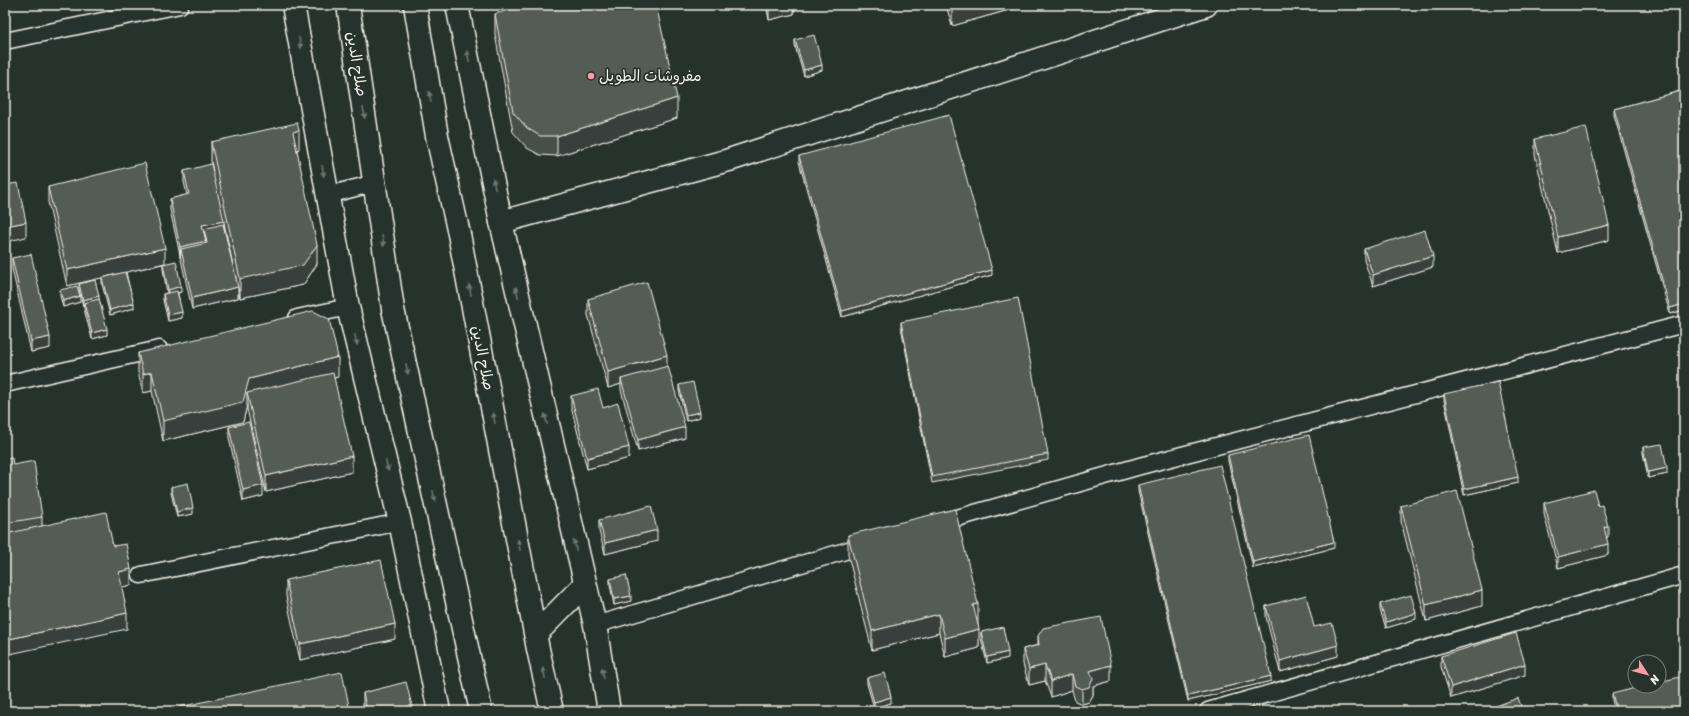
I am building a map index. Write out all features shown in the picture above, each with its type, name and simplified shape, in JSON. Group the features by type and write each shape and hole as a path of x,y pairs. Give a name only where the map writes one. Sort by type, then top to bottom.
{"main road":[{"path":"293,5 348,307 400,522 439,711"},
{"name":"صلاح الدين","path":"348,5 393,309 481,711"},
{"name":"صلاح الدين","path":"415,5 437,136 459,234 552,711"},
{"path":"457,5 502,222 584,585 595,625 609,711"},
{"path":"502,222 729,160 1206,5"},
{"path":"536,634 584,585"}],"lane":[{"path":"5,41 180,5"},
{"path":"328,195 374,182"},
{"path":"286,321 348,307"},
{"path":"922,528 1140,466 1684,324"},
{"path":"5,384 176,345"},
{"path":"141,575 400,522"},
{"path":"595,625 884,540"},
{"path":"1208,711 1684,575"}],"building":[{"path":"525,5 656,5 677,98 557,136 540,136 527,128 513,112 495,14"},
{"path":"768,5 784,5 769,9"},
{"path":"814,35 822,65 804,70 795,40"},
{"path":"1684,90 1684,304 1670,308 1614,109"},
{"path":"949,115 992,270 842,311 799,156"},
{"path":"297,123 299,130 293,132 317,245 303,265 240,279 211,142"},
{"path":"1586,127 1609,225 1558,237 1535,139"},
{"path":"145,163 165,248 67,270 48,187"},
{"path":"211,164 224,221 202,225 206,241 180,247 170,199 189,194 184,171"},
{"path":"18,183 26,222 5,226 5,185"},
{"path":"223,224 238,287 192,298 181,249 207,243 204,229"},
{"path":"1425,230 1433,256 1373,275 1364,249"},
{"path":"31,254 50,337 31,341 12,258"},
{"path":"176,261 181,286 168,290 163,264"},
{"path":"125,272 134,303 110,310 102,278"},
{"path":"95,280 99,296 83,300 79,284"},
{"path":"647,282 667,355 608,372 588,299"},
{"path":"77,286 80,296 63,301 60,290"},
{"path":"177,291 182,312 168,315 163,294"},
{"path":"1018,298 1048,454 932,477 901,322"},
{"path":"99,299 107,329 92,333 84,303"},
{"path":"313,311 329,319 338,357 249,379 243,402 163,421 152,372 143,374 138,353"},
{"path":"668,366 685,427 638,440 621,379"},
{"path":"333,373 352,456 266,476 247,393"},
{"path":"693,382 700,412 686,415 679,385"},
{"path":"1498,382 1518,477 1464,489 1444,394"},
{"path":"598,389 603,408 618,403 629,447 587,458 571,396"},
{"path":"249,422 263,485 243,490 229,427"},
{"path":"1309,435 1334,542 1253,562 1228,455"},
{"path":"1662,444 1667,468 1648,472 1643,447"},
{"path":"12,458 13,465 34,461 42,517 5,523 5,459"},
{"path":"1220,465 1271,676 1188,696 1138,485"},
{"path":"188,483 193,508 177,512 171,487"},
{"path":"1594,490 1598,506 1602,505 1608,526 1604,527 1608,544 1558,557 1544,503"},
{"path":"1457,491 1482,590 1426,605 1401,506"},
{"path":"651,506 657,530 605,543 599,520"},
{"path":"955,509 978,604 973,605 979,629 945,638 939,614 872,631 848,535"},
{"path":"106,512 113,546 126,544 131,569 119,572 127,613 5,640 5,534"},
{"path":"381,560 395,624 300,644 286,580"},
{"path":"626,575 631,596 614,599 610,579"},
{"path":"1306,595 1314,627 1332,623 1338,645 1280,661 1266,606"},
{"path":"1411,595 1416,613 1386,622 1380,604"},
{"path":"1101,617 1111,665 1090,671 1093,679 1089,687 1082,689 1075,686 1072,674 1051,681 1045,665 1029,669 1023,649 1039,645 1038,636 1043,628"},
{"path":"1003,627 1008,652 987,657 981,632"},
{"path":"1516,633 1525,664 1451,687 1441,656"},
{"path":"342,672 350,711 180,711 179,707"},
{"path":"885,673 891,697 874,702 867,678"},
{"path":"1684,676 1684,711 1617,711 1612,694 1627,690 1627,694 1667,694 1667,680"},
{"path":"406,682 413,710 419,708 420,711 367,711 363,693"},
{"path":"1518,698 1523,711 1498,711 1496,706"}],"place":[{"name":"مفروشات الطويل","path":"591,76"}]}
